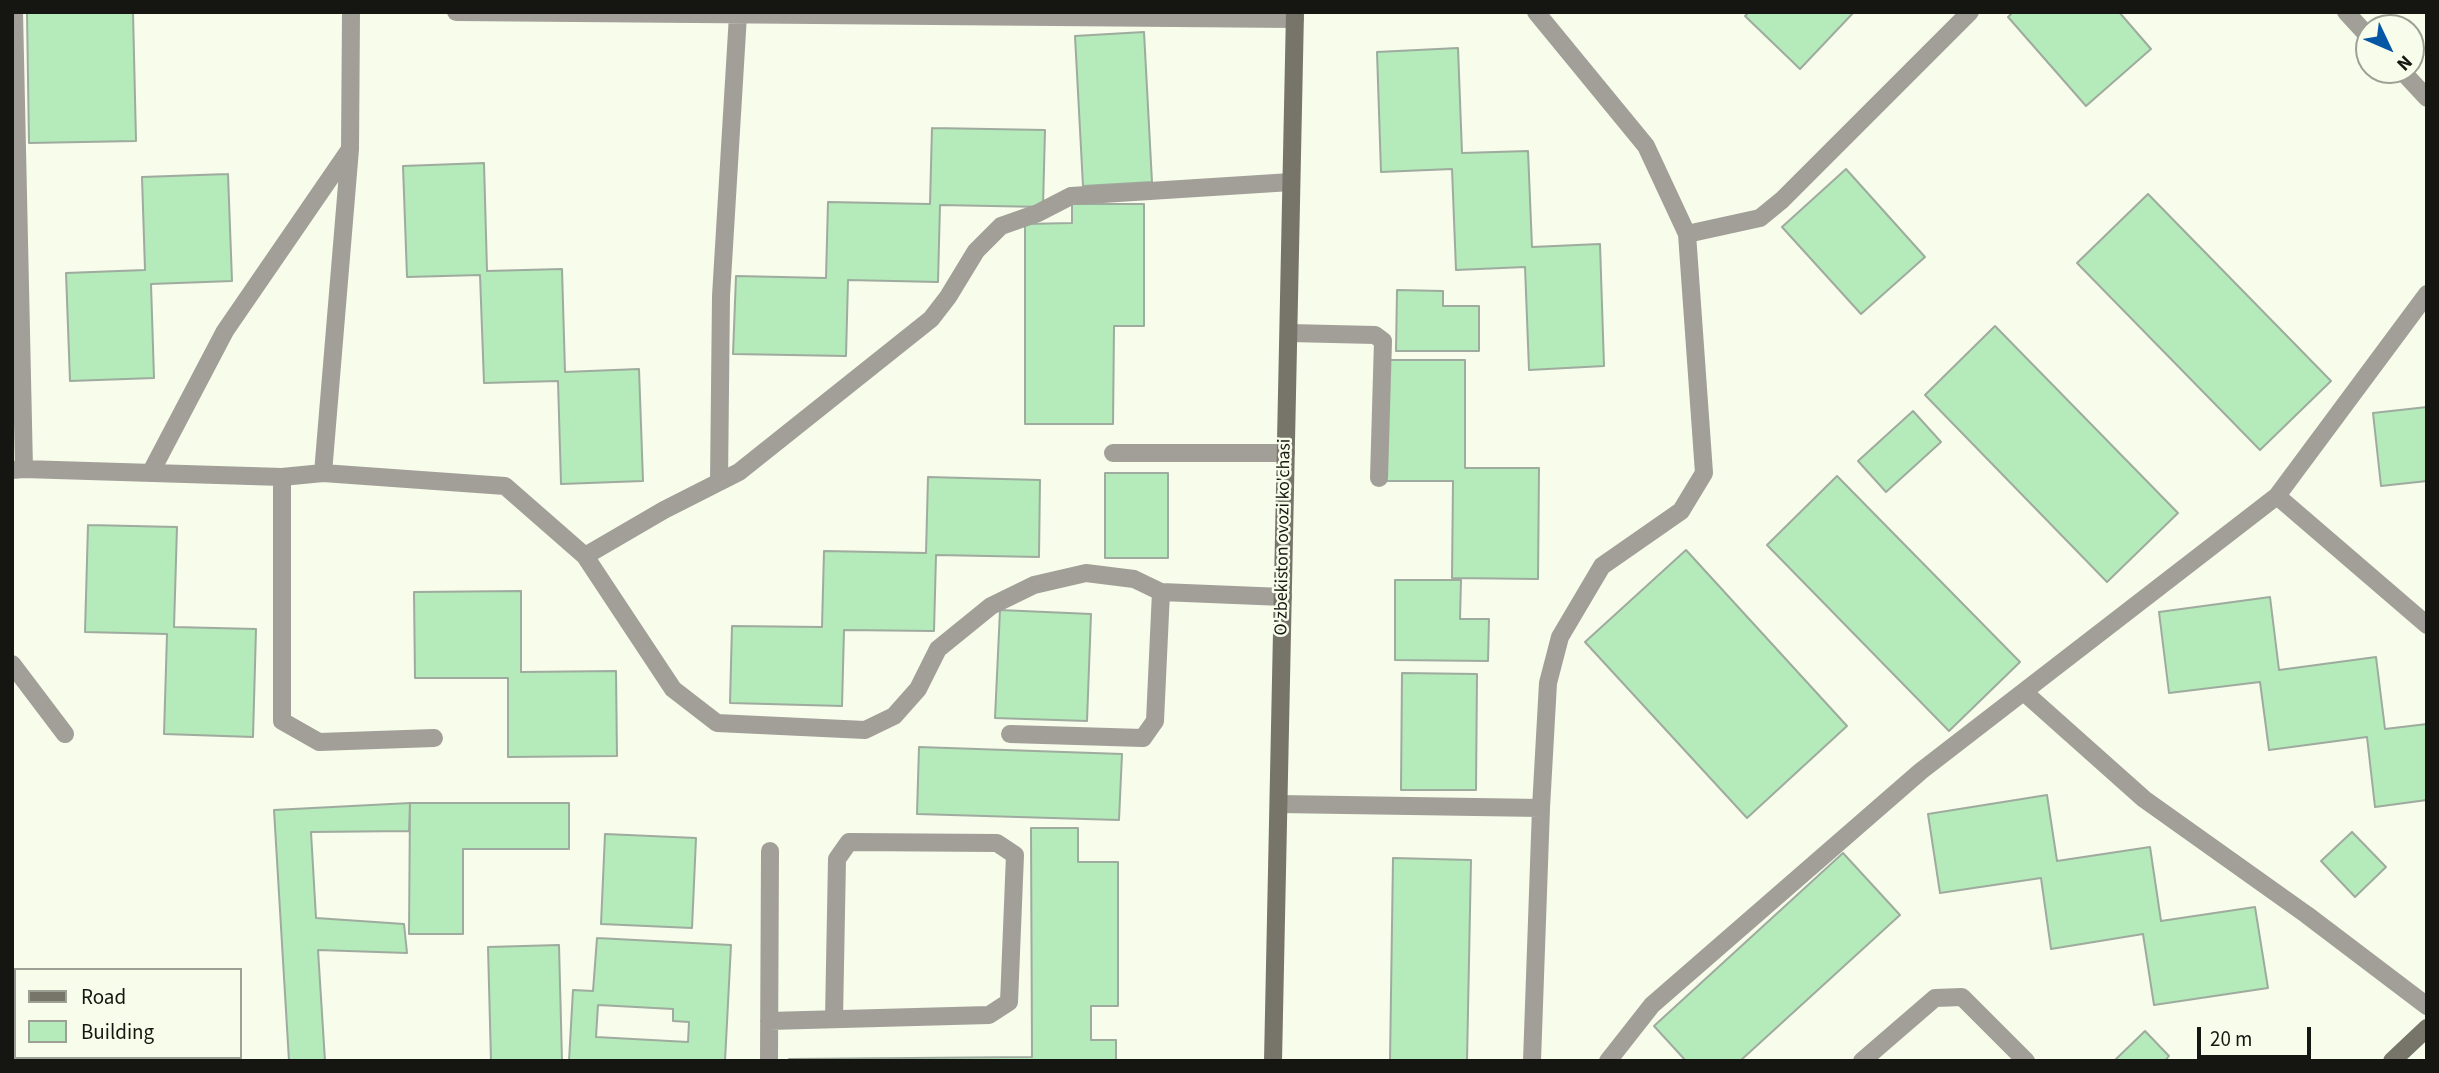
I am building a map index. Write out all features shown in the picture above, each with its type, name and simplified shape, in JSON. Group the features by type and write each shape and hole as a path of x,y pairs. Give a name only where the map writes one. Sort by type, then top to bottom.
{"main road":[{"name":"O'zbekiston ovozi ko'chasi","path":"1273,1061 1295,16"},
{"path":"2392,1061 2427,1028"}],"lane":[{"path":"14,12 18,469 282,477 323,472 505,486 585,556 673,689 717,723 865,730 894,716 918,690 939,649 990,606 1034,585 1086,573 1134,579 1161,592 1283,597"},
{"path":"323,472 350,149 351,12"},
{"path":"456,12 1295,16"},
{"path":"1532,1061 1548,683 1560,637 1602,566 1681,511 1704,473 1687,234 1646,146 1536,12"},
{"path":"1687,234 1760,218 1782,200 1970,12"},
{"path":"719,482 721,296 738,15"},
{"path":"2414,84 2427,98"},
{"path":"151,472 225,331 350,149"},
{"path":"585,556 664,510 739,472 931,320 976,251 1001,226 1038,213 1071,196 1291,182"},
{"path":"1608,1061 1652,1005 1921,771 2277,495 2427,294"},
{"path":"1289,333 1375,335 1383,341 1379,478"},
{"path":"1113,453 1286,453"},
{"path":"282,477 282,721 319,742 434,738"},
{"path":"2277,495 2427,625"},
{"path":"1010,734 1143,738 1155,721 1161,592"},
{"path":"12,664 65,734"},
{"path":"2025,693 2144,799 2307,915 2427,1006"},
{"path":"1279,804 1541,808"},
{"path":"769,1021 989,1015 1009,1002 1015,855 997,843 849,842 837,859 834,1019"},
{"path":"769,1061 770,851"},
{"path":"1862,1061 1936,998 1962,997 2026,1061"}],"building":[{"path":"27,12 133,12 136,141 29,143"},
{"path":"1749,12 1854,12 1800,69 1745,16"},
{"path":"2013,12 2119,12 2151,49 2086,106 2008,17"},
{"path":"1144,32 1152,182 1083,186 1075,36"},
{"path":"1458,48 1462,153 1528,151 1532,247 1600,244 1604,366 1529,370 1525,267 1456,270 1452,169 1381,172 1377,52"},
{"path":"932,128 1045,130 1043,207 940,205 938,282 848,280 846,356 733,354 736,276 826,278 828,202 930,204"},
{"path":"484,163 487,271 562,269 565,372 639,369 643,481 561,484 558,381 484,383 480,275 407,277 403,166"},
{"path":"1846,169 1925,257 1861,314 1782,227"},
{"path":"228,174 232,281 151,284 154,378 70,381 66,273 145,270 142,177"},
{"path":"2148,194 2331,381 2260,450 2077,263"},
{"path":"1072,204 1144,204 1144,326 1114,326 1113,424 1025,424 1025,224 1072,223"},
{"path":"1397,290 1443,291 1443,306 1479,306 1479,351 1396,351"},
{"path":"1995,326 2178,513 2107,582 1925,395"},
{"path":"1386,360 1465,360 1465,468 1539,468 1538,579 1452,578 1453,481 1385,481"},
{"path":"2427,407 2427,481 2381,486 2373,413"},
{"path":"1913,411 1941,442 1886,492 1858,461"},
{"path":"1105,473 1168,473 1168,558 1105,558"},
{"path":"1837,476 2020,662 1949,731 1767,545"},
{"path":"928,477 1040,480 1039,557 936,555 934,631 844,630 842,706 730,703 732,626 822,627 824,551 926,553"},
{"path":"88,525 177,527 174,627 256,629 253,737 164,734 167,634 85,632"},
{"path":"1686,550 1847,726 1747,818 1585,642"},
{"path":"1395,580 1461,580 1460,619 1489,619 1488,661 1395,660"},
{"path":"521,591 521,672 616,671 617,756 508,757 508,678 415,678 414,592"},
{"path":"2270,597 2279,670 2376,657 2385,729 2427,724 2427,800 2375,807 2367,737 2269,750 2260,682 2169,693 2159,612"},
{"path":"1000,610 1091,614 1087,721 995,718"},
{"path":"1402,673 1477,674 1476,790 1401,790"},
{"path":"919,747 1122,754 1119,820 917,814"},
{"path":"2047,795 2057,861 2150,847 2161,921 2255,907 2268,988 2154,1005 2143,934 2051,949 2041,878 1940,893 1928,814"},
{"path":"410,803 409,831 311,832 316,918 404,924 407,953 318,950 325,1061 289,1061 274,810"},
{"path":"410,803 569,803 569,849 463,849 463,934 409,934"},
{"path":"1031,828 1078,828 1078,862 1118,862 1118,1006 1091,1006 1091,1040 1116,1040 1116,1061 789,1061 1032,1057"},
{"path":"2352,832 2386,867 2355,897 2321,861"},
{"path":"605,834 696,838 692,928 601,924"},
{"path":"1843,853 1900,915 1740,1061 1686,1061 1654,1026"},
{"path":"1393,858 1471,860 1467,1061 1390,1061"},
{"path":"597,938 731,945 725,1061 569,1061 573,990 593,991","holes":["598,1005 673,1009 673,1021 689,1022 688,1042 596,1037"]},
{"path":"559,945 562,1061 491,1061 488,947"},
{"path":"2145,1031 2169,1056 2165,1061 2114,1061"}]}
